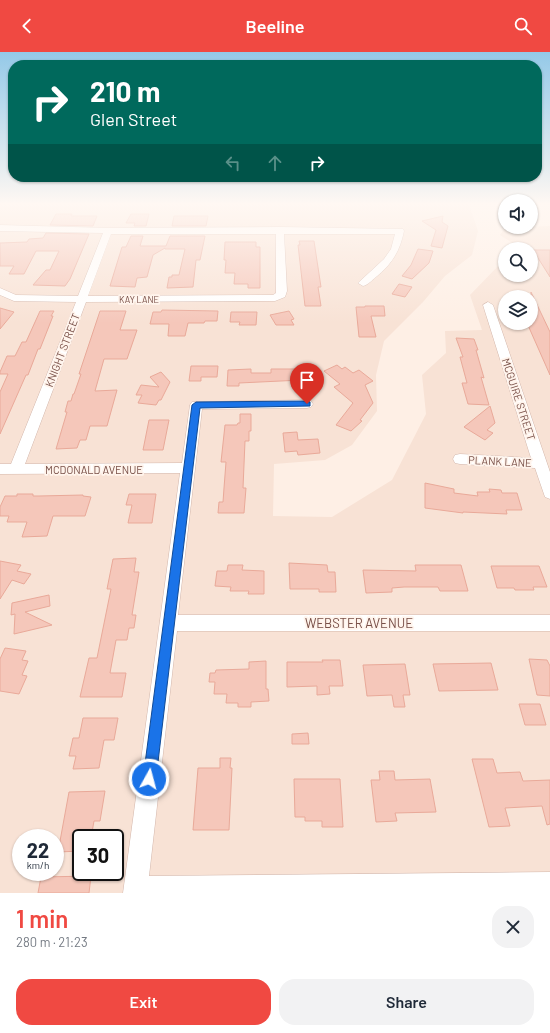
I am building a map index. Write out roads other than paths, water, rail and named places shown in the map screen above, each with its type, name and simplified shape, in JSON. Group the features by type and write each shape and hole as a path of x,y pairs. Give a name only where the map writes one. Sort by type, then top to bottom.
{"street":[{"name":"KNIGHT STREET","path":"16,469 103,244"},
{"name":"KAY LANE","path":"0,292 14,298 31,299 269,299 278,297 282,291 280,244"},
{"path":"363,282 390,258 398,244"},
{"name":"MCGUIRE STREET","path":"488,305 550,493"},
{"path":"307,404 196,405 135,890 550,884"},
{"name":"PLANK LANE","path":"460,459 540,463"},
{"name":"MCDONALD AVENUE","path":"0,469 188,468"},
{"name":"WEBSTER AVENUE","path":"169,623 550,623"}]}
